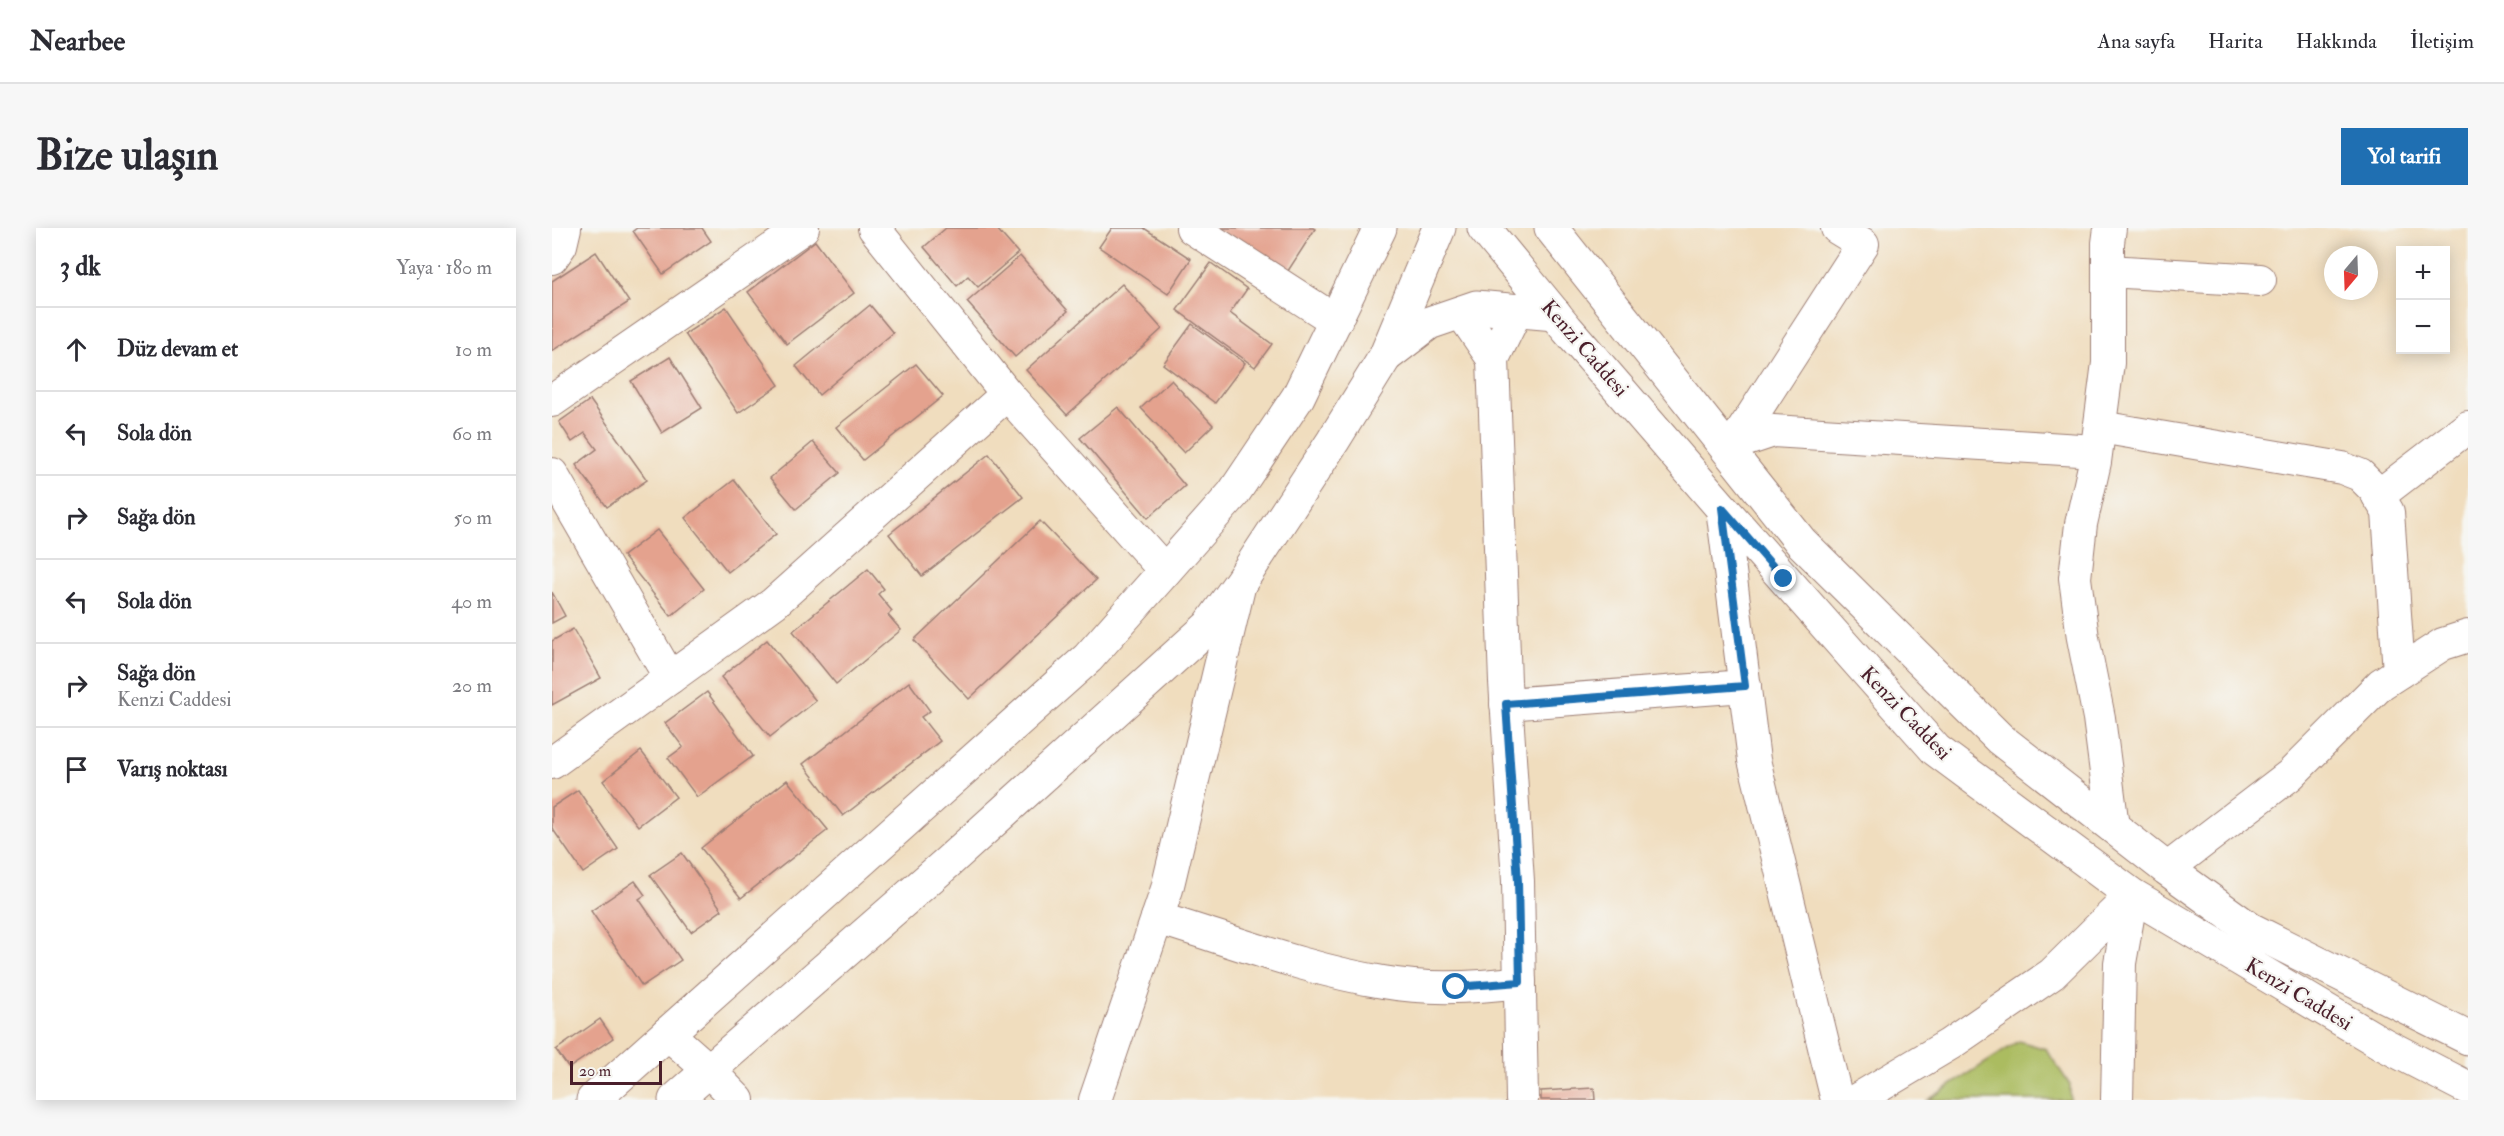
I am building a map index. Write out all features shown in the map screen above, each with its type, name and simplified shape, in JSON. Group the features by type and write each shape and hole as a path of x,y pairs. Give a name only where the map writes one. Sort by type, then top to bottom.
{"main road":[{"path":"593,1100 1088,658 1233,494 1298,398 1380,228"},
{"path":"675,1100 948,862 1209,626 1240,583 1333,441 1385,357 1439,228"},
{"name":"Kenzi Caddesi","path":"1484,228 1722,508 1936,750 2132,895 2383,1044 2468,1088"},
{"name":"Kenzi Caddesi","path":"1552,228 1801,542 2000,739 2167,869 2250,929 2468,1038"},
{"path":"1385,357 1429,323 1476,307 1555,314"}],"street":[{"path":"552,258 561,245 564,228"},
{"path":"552,401 803,228"},
{"path":"874,228 1007,394 1165,571"},
{"path":"1192,228 1336,321"},
{"path":"1837,228 1865,236 1734,444 1773,430 2098,439 2342,468 2360,475 2388,512 2399,672"},
{"path":"2110,228 2108,363 2098,439 2081,524 2075,578 2082,638 2099,718 2113,827"},
{"path":"2108,271 2260,280"},
{"path":"1517,310 1493,359 1506,704 1518,881 1522,1100"},
{"path":"1461,312 1493,359"},
{"path":"552,763 774,603 1007,394"},
{"path":"2378,496 2468,427"},
{"path":"552,474 670,678"},
{"path":"1722,508 1754,760 1837,1100"},
{"path":"1095,1100 1167,889 1240,583"},
{"path":"2167,869 2290,775 2381,684 2443,644 2468,636"},
{"path":"1506,704 1745,686"},
{"path":"1856,1100 1950,1044 2052,974 2132,895"},
{"path":"2117,1100 2120,963 2132,895"},
{"path":"1157,918 1344,974 1383,982 1456,987 1520,982"},
{"path":"667,1034 709,1070 738,1100"}],"green space":[{"path":"2019,1041 2046,1049 2070,1085 2070,1100 1928,1100"}],"building":[{"path":"637,228 702,228 711,241 663,274 633,231"},
{"path":"946,228 996,228 1018,253 978,287 968,276 957,286 924,247"},
{"path":"1112,228 1144,228 1191,259 1168,294 1099,247"},
{"path":"1214,228 1313,228 1315,229 1286,274"},
{"path":"815,241 854,293 787,344 748,292"},
{"path":"596,252 629,302 552,351 552,281"},
{"path":"1020,256 1068,311 1015,357 967,302"},
{"path":"1211,263 1247,289 1230,313 1272,344 1255,367 1177,310"},
{"path":"1122,284 1162,329 1067,415 1026,370"},
{"path":"870,305 893,333 819,395 796,366"},
{"path":"726,307 779,385 738,413 685,334"},
{"path":"1192,324 1245,363 1215,403 1163,364"},
{"path":"670,357 702,408 662,433 631,381"},
{"path":"916,364 943,396 863,460 836,427"},
{"path":"1171,380 1213,425 1184,453 1141,408"},
{"path":"590,400 647,480 607,507 576,465 597,449 585,433 572,442 559,422"},
{"path":"1118,407 1185,486 1148,518 1080,438"},
{"path":"813,442 840,473 796,509 770,478"},
{"path":"989,454 1023,497 922,576 889,534"},
{"path":"734,480 776,534 728,572 685,518"},
{"path":"1040,521 1096,580 969,699 914,640"},
{"path":"657,530 704,589 671,616 623,556"},
{"path":"868,569 884,589 878,594 892,611 888,615 901,630 836,684 793,631"},
{"path":"552,592 565,616 552,623"},
{"path":"573,629 601,678 552,705 552,641"},
{"path":"767,640 816,701 770,737 721,677"},
{"path":"909,682 930,711 921,717 940,741 843,816 803,764"},
{"path":"707,692 753,756 697,797 668,758 683,747 665,723"},
{"path":"641,751 676,797 638,826 603,781"},
{"path":"787,780 828,830 741,898 701,848"},
{"path":"578,790 618,849 583,873 552,828 552,807"},
{"path":"682,853 722,910 691,932 650,875"},
{"path":"635,881 645,895 639,899 681,960 642,986 591,911"},
{"path":"600,1019 613,1038 569,1068 556,1050"},
{"path":"1594,1088 1595,1100 1541,1100 1541,1091"}],"route":[{"path":"1456,987 1520,982 1518,881 1506,704 1745,686 1722,508 1784,579"}]}
